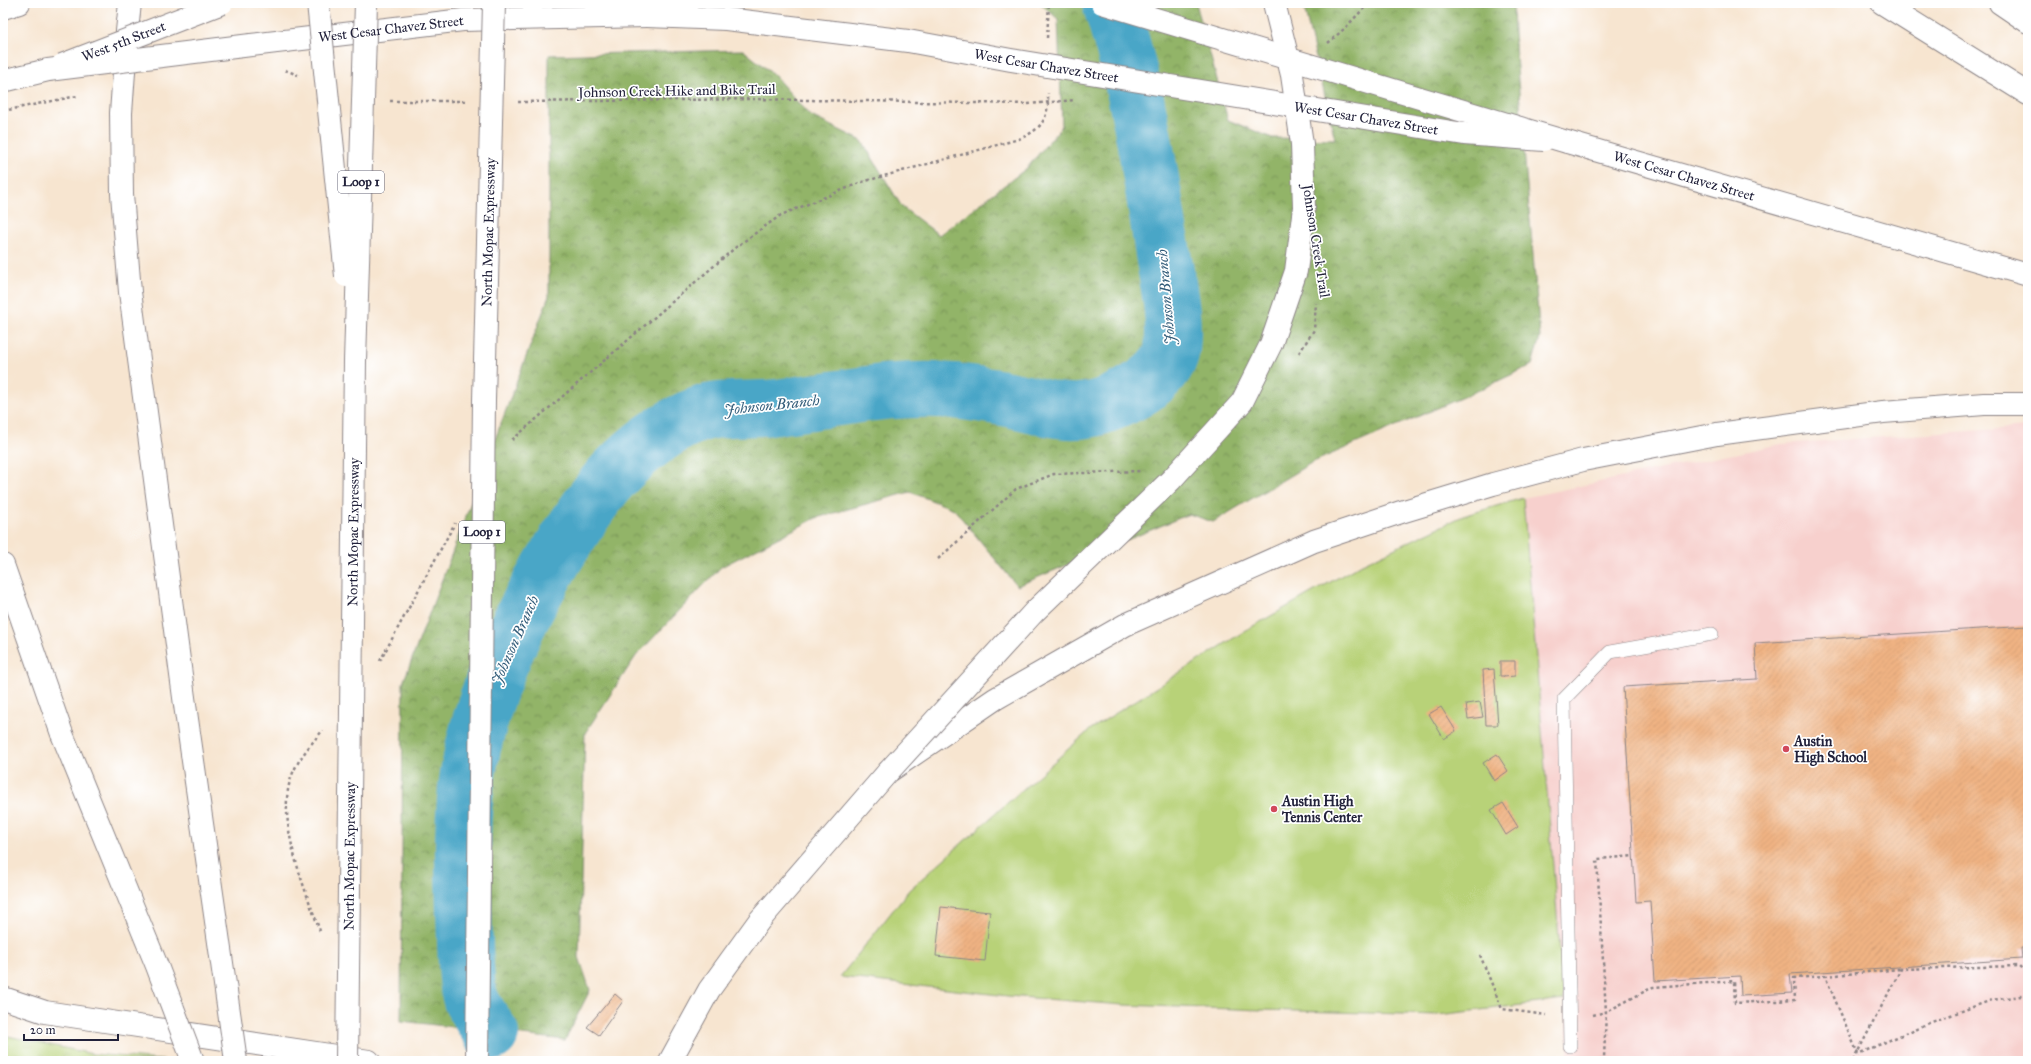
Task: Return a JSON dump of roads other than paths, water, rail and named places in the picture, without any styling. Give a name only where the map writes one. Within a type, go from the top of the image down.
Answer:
[{"type":"main road","points":[[3,8],[19,3]]},
{"type":"main road","points":[[130,3],[121,113],[122,194],[130,292],[185,706],[236,1061]]},
{"type":"main road","name":"West 5th Street","points":[[48,70],[222,3]]},
{"type":"main road","points":[[318,3],[355,361]]},
{"type":"main road","name":"North Mopac Expressway","points":[[347,1061],[355,361],[366,3]]},
{"type":"main road","name":"North Mopac Expressway","points":[[477,1061],[484,400],[494,3]]},
{"type":"main road","points":[[1102,3],[1567,142]]},
{"type":"main road","points":[[670,1061],[709,990],[759,921],[888,772],[1034,612],[1171,480],[1242,402],[1268,350],[1296,271],[1304,207],[1302,144],[1292,75],[1274,3]]},
{"type":"main road","points":[[1882,3],[2028,94]]},
{"type":"main road","points":[[2000,3],[2028,22]]},
{"type":"main road","name":"West Cesar Chavez Street","points":[[48,70],[463,20],[647,16],[726,19],[811,28],[908,41],[1011,60],[1464,134],[1567,142],[2028,275]]},
{"type":"main road","points":[[3,81],[48,70]]},
{"type":"main road","points":[[888,772],[995,699],[1125,626],[1314,541],[1402,512],[1493,484],[1583,460],[1710,435],[1883,412],[1984,404],[2028,404]]},
{"type":"main road","points":[[3,565],[62,734],[157,966],[193,1061]]},
{"type":"main road","points":[[3,998],[45,1012],[369,1061]]},
{"type":"lane","points":[[1570,1046],[1564,699],[1610,652],[1712,634]]},
{"type":"waterway","name":"Johnson Branch","points":[[491,1033],[471,1000],[466,958],[463,879],[463,825],[468,773],[474,742],[483,711],[506,650],[536,591],[590,504],[608,480],[624,464],[643,447],[675,425],[698,415],[717,410],[776,407],[866,394],[910,390],[955,391],[1009,399],[1055,410],[1089,410],[1124,398],[1155,377],[1167,363],[1170,358],[1173,337],[1172,311],[1152,186],[1135,94],[1110,3]]},
{"type":"place","name":"Austin High School","points":[[1786,749]]},
{"type":"place","name":"Austin High Tennis Center","points":[[1274,809]]}]
